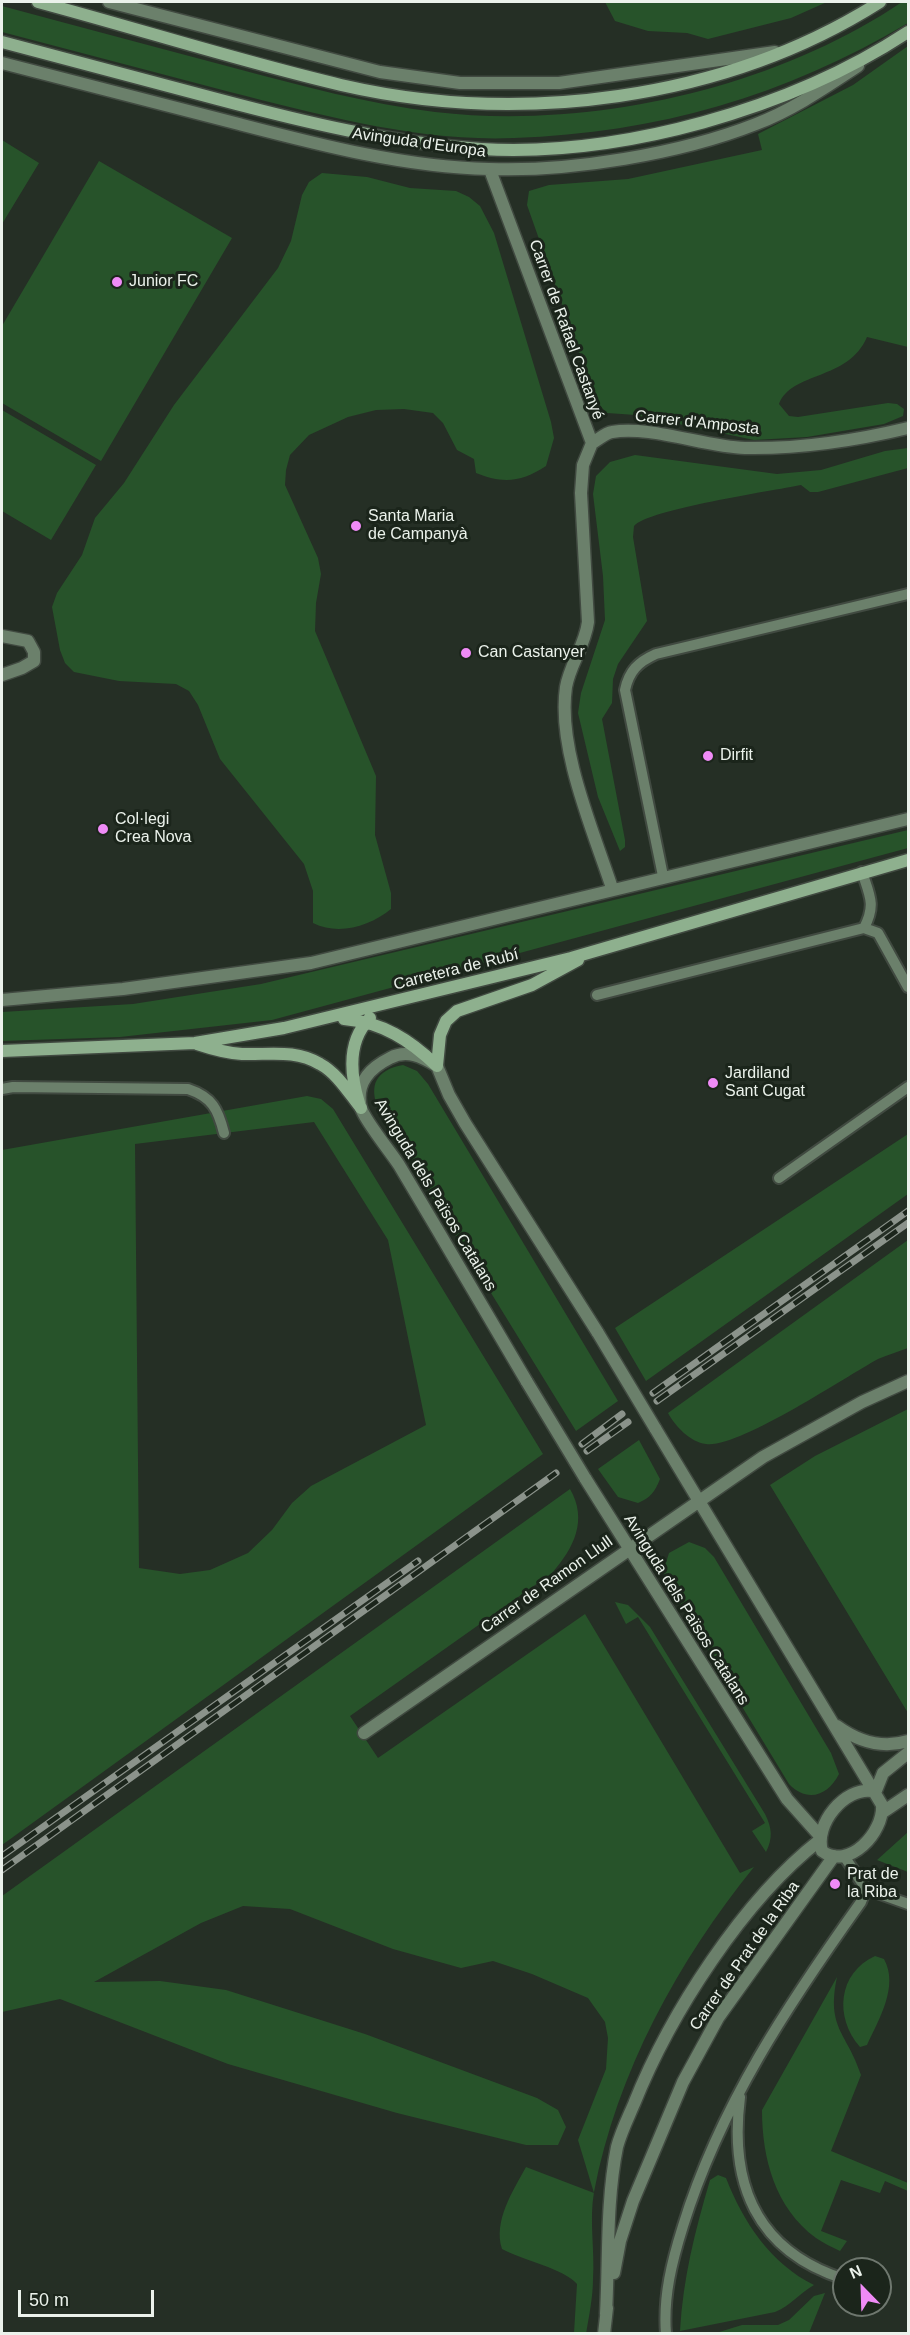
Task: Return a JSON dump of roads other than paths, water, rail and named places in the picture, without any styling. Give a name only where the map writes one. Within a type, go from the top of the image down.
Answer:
[{"type":"street","points":[[38,2],[342,85],[419,98],[486,104],[550,102],[620,96],[703,79],[782,51],[880,2]]},
{"type":"street","points":[[109,2],[380,72],[460,83],[559,83],[782,51]]},
{"type":"street","points":[[163,15],[166,2]]},
{"type":"street","name":"Avinguda d'Europa","points":[[2,63],[364,154],[447,167],[490,170],[557,166],[691,145],[757,124],[803,101],[909,32]]},
{"type":"street","name":"Avinguda d'Europa","points":[[2,42],[311,123],[371,136],[483,149],[541,148],[625,140],[702,124],[794,93],[888,46]]},
{"type":"street","name":"Carrer de Rafael Castanyé","points":[[490,170],[592,443],[583,465],[581,493],[588,622],[586,639],[567,686],[565,734],[612,888]]},
{"type":"street","name":"Carrer d'Amposta","points":[[592,443],[611,432],[641,433],[743,448],[824,445],[874,437],[909,428]]},
{"type":"street","points":[[2,636],[28,641],[34,652],[34,661],[2,675]]},
{"type":"street","points":[[2,1000],[123,989],[311,963],[612,888],[909,819]]},
{"type":"street","name":"Carretera de Rubí","points":[[2,1052],[195,1043],[333,1018],[592,951],[909,860]]},
{"type":"street","points":[[436,1066],[440,1035],[446,1021],[457,1011],[532,985],[592,951]]},
{"type":"street","points":[[361,1108],[352,1066],[354,1043],[367,1021],[385,1005]]},
{"type":"street","points":[[333,1018],[367,1021],[417,1047],[436,1066],[465,1123],[598,1334],[834,1723],[882,1805],[883,1812]]},
{"type":"street","points":[[195,1043],[226,1053],[296,1054],[321,1064],[342,1084],[361,1108]]},
{"type":"street","name":"Avinguda dels Països Catalans","points":[[436,1066],[410,1053],[396,1055],[379,1063],[368,1072],[361,1085],[361,1108],[392,1153],[628,1549],[787,1799],[820,1838]]},
{"type":"street","name":"Carrer de Ramon Llull","points":[[364,1733],[763,1457],[862,1402],[909,1380]]},
{"type":"street","points":[[834,1723],[867,1742],[894,1745],[909,1741]]},
{"type":"street","points":[[873,1792],[883,1773],[909,1753]]},
{"type":"street","points":[[873,1792],[859,1793],[837,1807],[823,1823],[820,1838],[822,1851],[839,1856],[861,1847],[871,1838],[883,1812],[909,1795]]},
{"type":"street","name":"Carrer de Prat de la Riba","points":[[604,2334],[608,2213],[615,2161],[618,2144],[649,2066],[686,1998],[758,1899],[795,1859],[820,1838]]},
{"type":"street","name":"Carrer de Prat de la Riba","points":[[606,2314],[620,2241],[633,2201],[683,2082],[718,2018],[839,1856]]},
{"type":"lane","points":[[663,876],[626,690],[628,678],[634,667],[656,654],[909,594]]},
{"type":"lane","points":[[862,872],[871,897],[872,913],[864,928]]},
{"type":"lane","points":[[597,995],[864,928],[878,933],[909,987]]},
{"type":"lane","points":[[2,1089],[13,1087],[188,1089],[200,1093],[216,1106],[224,1133]]},
{"type":"lane","points":[[779,1178],[909,1087]]},
{"type":"lane","points":[[839,1856],[866,1889],[909,1904]]},
{"type":"lane","points":[[666,2334],[664,2305],[683,2225],[699,2174],[742,2087],[790,2002],[861,1902],[866,1889]]},
{"type":"lane","points":[[742,2087],[736,2128],[741,2176],[754,2211],[782,2245],[811,2267],[832,2275]]},
{"type":"railway","points":[[653,1393],[908,1211]]},
{"type":"railway","points":[[657,1401],[908,1223]]},
{"type":"railway","points":[[582,1444],[622,1414]]},
{"type":"railway","points":[[587,1451],[628,1422]]},
{"type":"railway","points":[[2,1870],[556,1473]]},
{"type":"railway","points":[[2,1856],[418,1561]]},
{"type":"place","name":"Junior FC","points":[[117,282]]},
{"type":"place","name":"Santa Maria de Campanyà","points":[[356,526]]},
{"type":"place","name":"Can Castanyer","points":[[466,653]]},
{"type":"place","name":"Dirfit","points":[[708,756]]},
{"type":"place","name":"Col·legi Crea Nova","points":[[103,829]]},
{"type":"place","name":"Jardiland Sant Cugat","points":[[713,1083]]},
{"type":"place","name":"Prat de la Riba","points":[[835,1884]]}]
